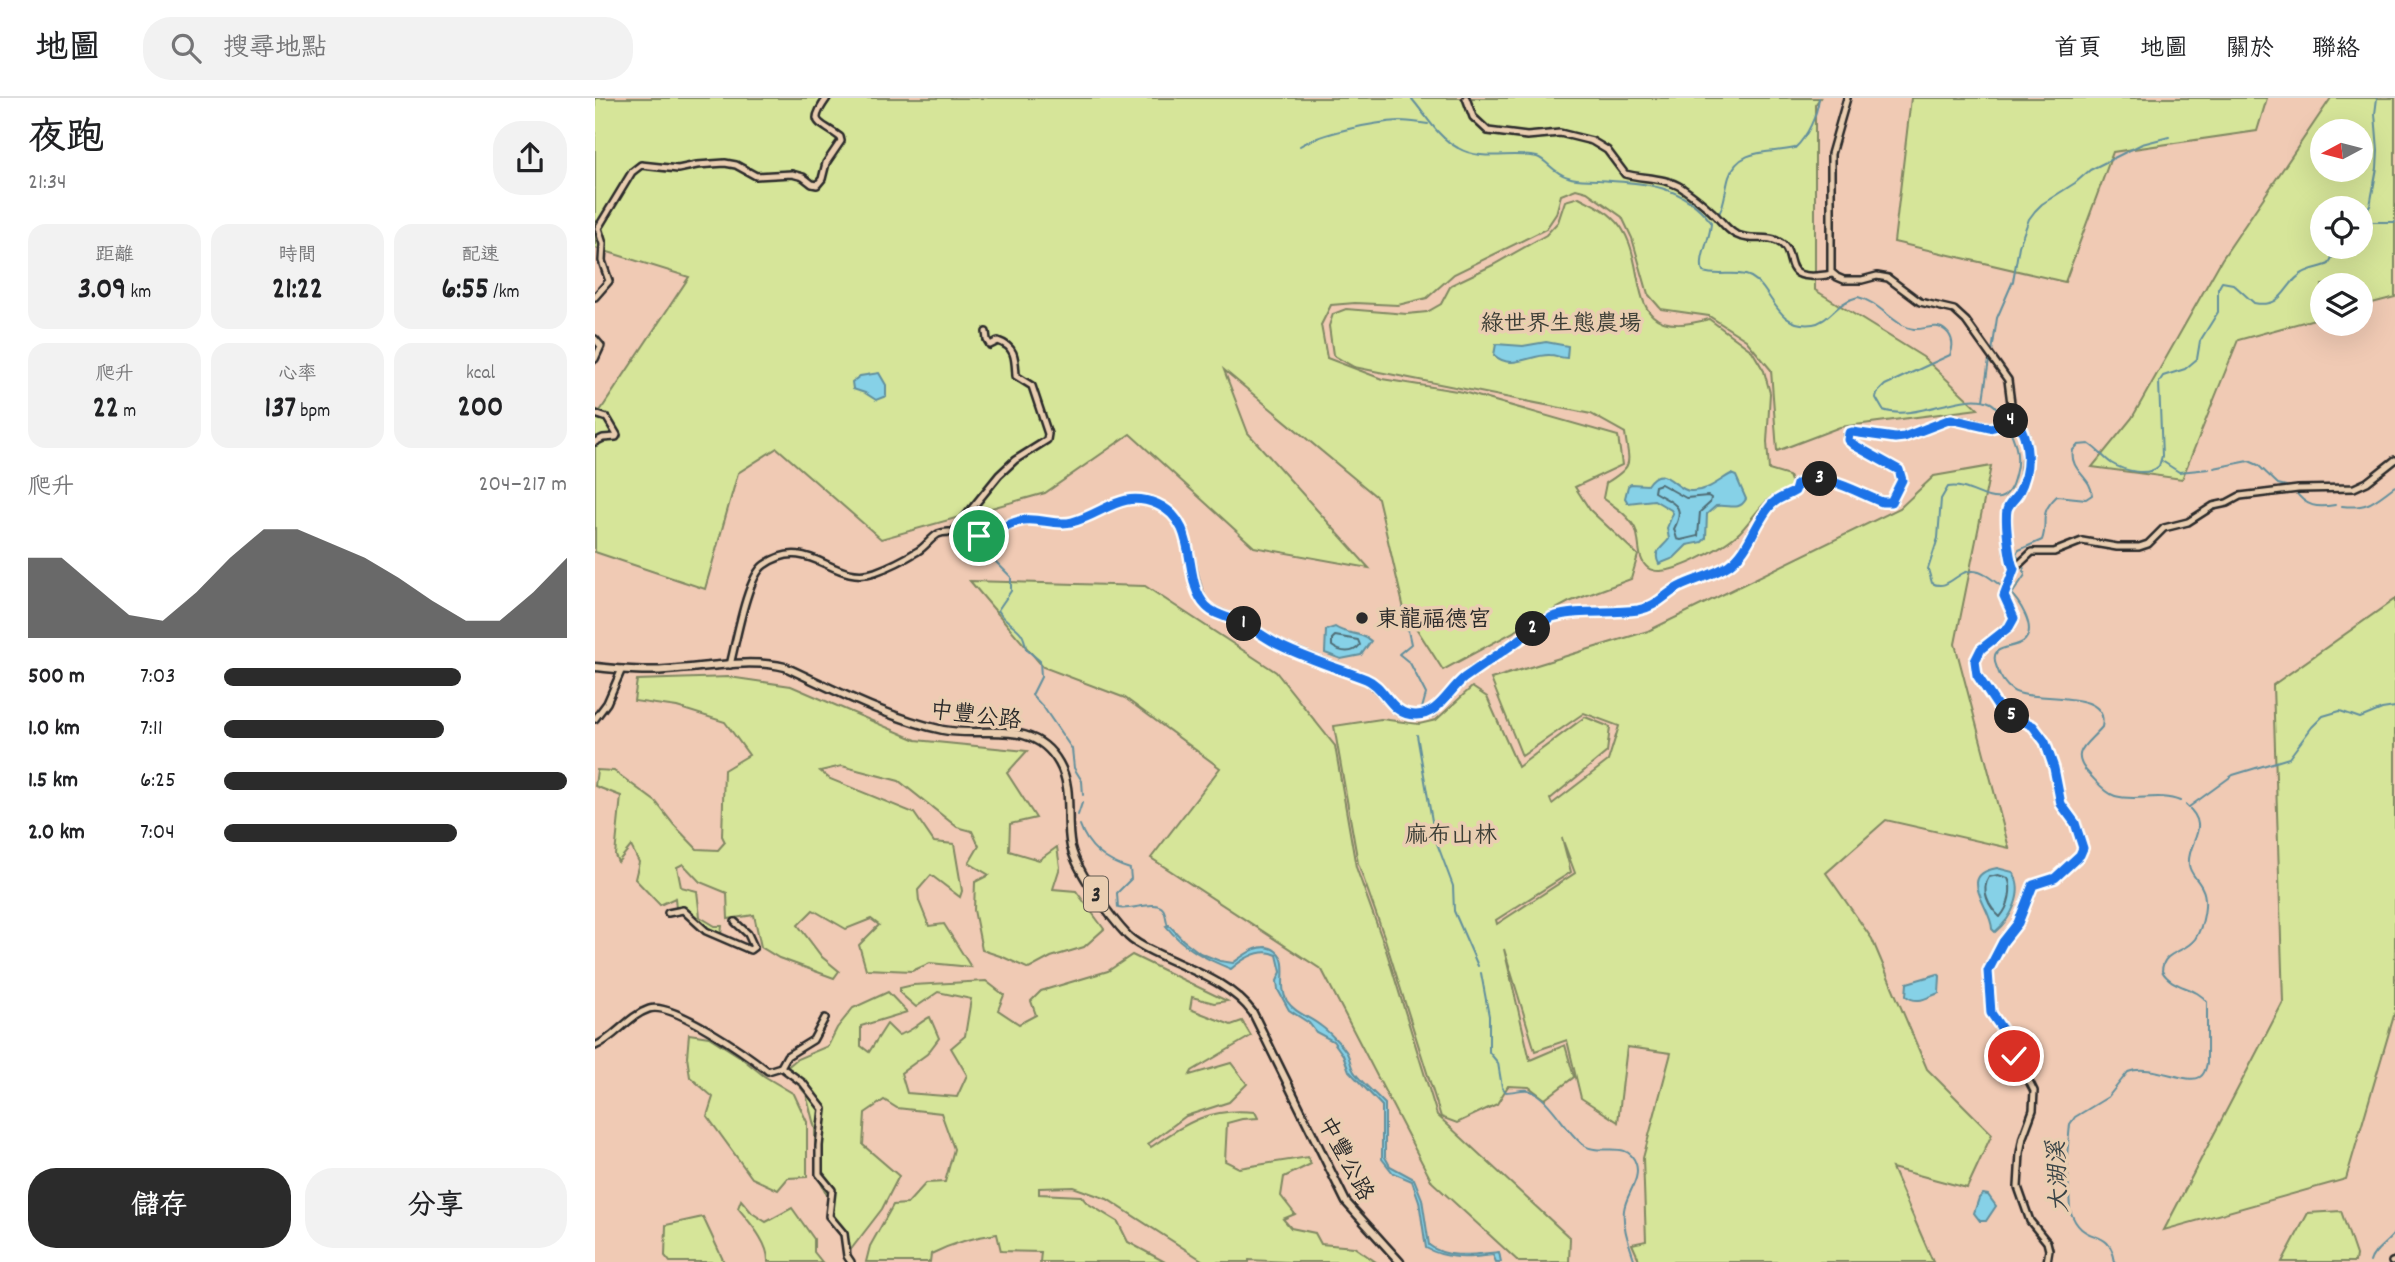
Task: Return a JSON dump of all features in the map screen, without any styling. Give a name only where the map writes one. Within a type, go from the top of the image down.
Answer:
[{"type":"main road","name":"中豐公路","points":[[595,667],[662,671],[768,663],[785,667],[913,723],[947,731],[1012,732],[1040,744],[1059,763],[1066,781],[1074,856],[1108,913],[1138,944],[1238,995],[1253,1013],[1303,1123],[1346,1202],[1400,1262]]},
{"type":"street","points":[[595,296],[609,281],[602,261],[603,244],[598,228],[632,173],[641,164],[678,169],[697,165],[730,164],[756,176],[792,174],[817,185],[822,179],[826,163],[841,141],[815,117],[827,98]]},
{"type":"street","points":[[1466,98],[1473,117],[1488,131],[1527,136],[1560,133],[1592,141],[1607,150],[1625,174],[1681,187],[1734,233],[1746,238],[1780,242],[1799,275],[1805,277],[1832,274],[1853,280],[1877,276],[1888,278],[1920,302],[1944,306],[1960,314],[2008,380],[2010,405],[2025,434],[2027,449],[2023,481],[2018,494],[2007,509],[2008,552],[2014,569]]},
{"type":"street","points":[[1832,274],[1831,153],[1847,98]]},
{"type":"street","points":[[952,533],[999,475],[1015,460],[1047,440],[1048,434],[1032,386],[1016,376],[1014,353],[1008,345],[998,341],[990,345],[986,332]]},
{"type":"street","points":[[595,339],[601,346],[595,359]]},
{"type":"street","points":[[595,414],[607,418],[617,435],[595,442]]},
{"type":"street","points":[[730,664],[750,587],[761,567],[774,559],[785,555],[809,556],[851,574],[867,574],[917,552],[938,534],[987,535],[1007,525],[1028,520],[1069,523],[1112,504],[1137,498],[1157,505],[1174,516],[1185,535],[1197,588],[1206,607],[1243,623],[1280,645],[1370,681],[1398,711],[1414,715],[1431,713],[1464,678],[1552,617],[1653,606],[1671,592],[1730,564],[1745,551],[1762,516],[1771,505],[1795,491],[1797,484],[1812,478],[1823,479],[1882,502],[1887,503],[1894,499],[1902,480],[1899,470],[1854,445],[1848,440],[1849,433],[1895,438],[1951,419],[1990,428],[2016,419]]},
{"type":"street","points":[[2047,1262],[2049,1250],[2046,1240],[2030,1221],[2018,1187],[2021,1145],[2033,1110],[2034,1091],[2006,1035],[1991,1013],[1988,971],[2003,942],[2018,923],[2033,885],[2055,878],[2080,855],[2083,848],[2075,823],[2061,804],[2054,768],[2045,742],[2033,726],[2000,710],[1977,675],[1975,661],[1981,649],[2009,627],[2014,618],[2005,598],[2014,569],[2035,551],[2054,552],[2079,542],[2139,547],[2148,544],[2164,528],[2188,522],[2213,506],[2240,496],[2298,489],[2354,488],[2367,482],[2395,460]]},
{"type":"street","points":[[595,719],[607,703],[622,669]]},
{"type":"street","points":[[668,913],[683,910],[706,931],[750,950],[754,947],[748,933],[735,922]]},
{"type":"street","points":[[595,1046],[608,1041],[626,1023],[648,1009],[668,1008],[746,1054],[768,1071],[781,1068],[803,1083],[823,1110],[819,1174],[832,1190],[829,1216],[843,1234],[847,1256],[851,1262]]},
{"type":"street","points":[[781,1068],[787,1056],[813,1040],[825,1018]]},
{"type":"green space","points":[[595,98],[1820,98],[1815,105],[1815,290],[1923,357],[1978,409],[1840,427],[1777,451],[1771,370],[1746,340],[1709,316],[1661,309],[1648,294],[1632,238],[1622,217],[1587,192],[1576,189],[1561,195],[1556,214],[1546,229],[1454,274],[1427,298],[1398,305],[1331,305],[1321,325],[1327,358],[1382,379],[1463,392],[1618,436],[1622,465],[1575,487],[1590,510],[1638,555],[1631,579],[1569,602],[1443,670],[1404,609],[1378,498],[1224,370],[1248,433],[1369,568],[1254,547],[1130,434],[1045,493],[881,539],[777,448],[738,473],[705,589],[595,552],[595,409],[600,411],[689,277],[595,248]]},
{"type":"green space","points":[[1911,98],[2267,98],[2257,131],[2113,152],[2065,282],[1894,242]]},
{"type":"green space","points":[[2331,98],[2395,98],[2395,297],[2373,303],[2373,273],[2310,273],[2310,320],[2238,340],[2182,479],[2092,467],[2132,418],[2222,259],[2310,129],[2310,182],[2373,182],[2373,119],[2317,119]]},
{"type":"green space","name":"綠世界生態農場","points":[[1579,197],[1609,214],[1625,234],[1641,293],[1648,309],[1659,320],[1679,324],[1709,319],[1752,351],[1764,371],[1770,393],[1767,442],[1769,470],[1789,476],[1794,489],[1769,499],[1740,532],[1722,545],[1695,560],[1668,570],[1657,571],[1644,564],[1632,523],[1603,498],[1606,483],[1622,472],[1628,463],[1625,433],[1591,414],[1354,367],[1333,355],[1329,326],[1333,314],[1346,309],[1407,314],[1427,312],[1441,304],[1451,285],[1546,235],[1558,222],[1565,201]]},
{"type":"green space","name":"麻布山林","points":[[1991,466],[1955,644],[2009,848],[1886,820],[1826,873],[1872,939],[1927,1069],[1992,1134],[1967,1188],[1892,1168],[1933,1262],[1640,1262],[1632,1244],[1646,1241],[1643,1158],[1671,1053],[1627,1047],[1618,1122],[1581,1098],[1567,1040],[1535,1051],[1504,949],[1530,1060],[1565,1045],[1574,1077],[1545,1099],[1529,1087],[1508,1086],[1497,1104],[1457,1123],[1441,1117],[1358,863],[1334,726],[1381,719],[1419,724],[1436,720],[1472,687],[1487,697],[1518,767],[1585,717],[1610,727],[1607,752],[1550,799],[1552,804],[1608,761],[1619,726],[1584,713],[1522,756],[1491,679],[1648,631],[1900,508],[1934,476]],"holes":[[[1562,838],[1575,873],[1497,924],[1496,920],[1571,872]]]},
{"type":"green space","points":[[970,581],[1145,586],[1276,672],[1335,746],[1356,867],[1386,950],[1437,1115],[1570,1238],[1569,1262],[1519,1262],[1432,1182],[1322,970],[1151,858],[1220,768],[1125,698],[1043,667]]},
{"type":"green space","points":[[2395,599],[2395,1012],[2346,1179],[2164,1230],[2283,1002],[2273,685]]},
{"type":"green space","points":[[729,677],[791,686],[916,740],[1027,751],[1007,773],[1036,818],[1010,824],[1009,851],[1039,860],[1057,847],[1060,867],[1053,889],[1076,891],[1104,929],[1084,947],[1051,957],[1029,969],[982,950],[974,910],[975,882],[989,875],[969,863],[979,846],[972,831],[957,827],[899,781],[842,766],[820,771],[830,779],[914,813],[934,842],[954,844],[962,891],[960,897],[931,875],[918,890],[919,901],[929,926],[944,924],[971,967],[930,963],[912,971],[866,969],[859,945],[879,925],[871,919],[846,929],[813,910],[798,925],[822,957],[839,971],[834,978],[779,958],[761,947],[754,915],[728,919],[727,893],[700,882],[683,864],[677,867],[681,887],[697,891],[700,917],[715,926],[722,926],[721,934],[703,928],[686,917],[676,908],[675,898],[660,905],[635,879],[639,862],[631,846],[618,862],[615,855],[621,796],[595,786],[597,770],[614,771],[656,802],[697,849],[718,850],[725,842],[722,836],[724,770],[749,755],[725,722],[677,707],[634,701],[637,680]]},
{"type":"green space","points":[[1132,955],[1227,1001],[1214,1003],[1192,997],[1190,1009],[1231,1025],[1242,1021],[1251,1036],[1192,1071],[1190,1075],[1231,1063],[1247,1084],[1229,1102],[1186,1116],[1148,1144],[1151,1147],[1188,1124],[1211,1115],[1224,1112],[1255,1112],[1258,1118],[1227,1123],[1225,1161],[1239,1168],[1308,1157],[1311,1164],[1284,1177],[1281,1196],[1295,1214],[1283,1219],[1291,1228],[1315,1233],[1321,1244],[1354,1247],[1376,1262],[1205,1262],[1107,1199],[1073,1187],[1039,1188],[1039,1194],[1081,1196],[1087,1203],[1118,1222],[1128,1242],[1165,1262],[1040,1262],[1041,1252],[1001,1251],[997,1234],[947,1247],[931,1254],[930,1262],[866,1262],[870,1246],[893,1205],[907,1204],[926,1183],[945,1182],[954,1149],[941,1113],[897,1108],[884,1100],[865,1113],[863,1145],[899,1176],[882,1209],[849,1252],[836,1228],[833,1207],[815,1171],[815,1129],[806,1094],[785,1069],[797,1059],[828,1046],[837,1028],[853,1008],[888,992],[907,1012],[861,1026],[861,1046],[869,1052],[887,1024],[898,1035],[930,1017],[939,1038],[927,1054],[901,1073],[907,1093],[957,1097],[967,1075],[951,1048],[965,1036],[971,999],[938,992],[916,1007],[900,993],[900,988],[986,981],[1004,995],[998,1010],[1019,1024],[1036,1015],[1031,1001],[1041,991],[1108,971]]},
{"type":"green space","points":[[689,1034],[709,1037],[794,1094],[807,1122],[807,1177],[788,1178],[778,1190],[752,1178],[707,1116],[713,1097],[690,1077],[687,1057]]},
{"type":"green space","points":[[741,1200],[752,1213],[766,1222],[792,1208],[814,1239],[814,1252],[822,1262],[768,1262],[762,1240],[738,1208]]},
{"type":"green space","points":[[2341,1211],[2356,1255],[2355,1262],[2282,1262],[2308,1213]]},
{"type":"green space","points":[[703,1217],[724,1262],[670,1262],[665,1256],[666,1225]]},
{"type":"water","points":[[1546,342],[1568,346],[1567,358],[1543,355],[1507,362],[1494,355],[1496,344],[1523,346]]},
{"type":"water","points":[[879,373],[886,385],[886,396],[876,400],[853,389],[852,382],[860,376]]},
{"type":"water","points":[[1731,474],[1736,476],[1746,499],[1743,503],[1737,506],[1716,506],[1707,514],[1706,538],[1702,542],[1687,545],[1674,558],[1659,564],[1657,556],[1669,539],[1667,528],[1673,513],[1654,500],[1628,503],[1625,498],[1628,486],[1647,485],[1653,478],[1664,476],[1685,489],[1696,491],[1707,488]]},
{"type":"water","points":[[1335,627],[1371,641],[1361,655],[1341,659],[1325,653],[1326,630]]},
{"type":"water","points":[[1997,868],[2013,872],[2018,888],[2015,904],[2007,920],[1995,932],[1977,885],[1985,872]]},
{"type":"water","points":[[1169,925],[1200,953],[1220,961],[1233,963],[1259,948],[1276,951],[1283,962],[1283,988],[1287,1001],[1335,1039],[1347,1053],[1355,1073],[1385,1104],[1385,1157],[1390,1166],[1414,1179],[1422,1199],[1429,1245],[1444,1253],[1453,1254],[1499,1252],[1501,1262],[1496,1262],[1493,1255],[1450,1256],[1426,1248],[1419,1201],[1412,1181],[1393,1173],[1382,1159],[1382,1106],[1349,1071],[1343,1055],[1333,1041],[1316,1032],[1309,1023],[1289,1010],[1278,990],[1277,981],[1281,972],[1277,955],[1259,953],[1231,969],[1187,947],[1166,926]]},
{"type":"water","points":[[1938,974],[1939,993],[1919,1000],[1906,996],[1907,983]]},
{"type":"water","points":[[1983,1194],[1988,1195],[1996,1206],[1986,1221],[1980,1221],[1974,1213]]},
{"type":"waterway","points":[[1411,98],[1444,138],[1467,152],[1527,155],[1537,157],[1558,173],[1572,178],[1631,182],[1660,188],[1687,199],[1710,221]]},
{"type":"waterway","points":[[1719,214],[1734,167],[1747,156],[1795,148],[1811,125],[1819,98]]},
{"type":"waterway","points":[[2372,196],[2378,150],[2375,114],[2377,98]]},
{"type":"waterway","points":[[1300,146],[1334,133],[1377,123],[1400,121],[1428,124]]},
{"type":"waterway","points":[[1992,352],[1997,318],[2013,281],[2019,246],[2029,219],[2035,211],[2090,170],[2142,144],[2169,137]]},
{"type":"waterway","name":"大湖溪","points":[[1711,222],[1702,260],[1703,272],[1751,277],[1790,320],[1800,324],[1819,322],[1844,303],[1858,297],[1906,327],[1939,327],[1948,333],[1952,342],[1950,355],[1885,385],[1876,398],[1883,410],[1910,412],[1954,402],[1980,400],[1993,404],[2004,420]]},
{"type":"waterway","points":[[2373,222],[2395,222]]},
{"type":"waterway","points":[[2012,594],[2025,575],[2016,554],[2042,540],[2045,513],[2051,503],[2057,496],[2086,499],[2092,495],[2088,483],[2074,463],[2073,450],[2078,445],[2089,444],[2111,463],[2129,470],[2142,472],[2159,466],[2162,456],[2159,382],[2163,376],[2185,369],[2197,359],[2200,341],[2218,312],[2218,289],[2222,282],[2233,284],[2254,303],[2264,304],[2278,299],[2297,277],[2329,264],[2331,259]]},
{"type":"waterway","points":[[1983,400],[1989,360]]},
{"type":"waterway","name":"大湖溪","points":[[2004,588],[1986,575],[1974,571],[1968,571],[1948,583],[1938,585],[1932,583],[1928,569],[1938,538],[1941,499],[1948,487],[1968,489],[1996,498],[2004,496],[2010,489],[2017,469],[2017,457],[2014,439],[2008,427]]},
{"type":"waterway","points":[[2162,461],[2179,472],[2209,469]]},
{"type":"waterway","points":[[2214,468],[2249,461],[2258,465],[2278,484],[2290,487]]},
{"type":"waterway","points":[[2342,506],[2365,505],[2395,486]]},
{"type":"waterway","points":[[2295,491],[2312,505],[2335,505]]},
{"type":"waterway","points":[[963,530],[970,520]]},
{"type":"waterway","points":[[961,538],[960,545],[990,556],[1011,577],[1011,591],[998,610],[1022,635],[1026,649],[1040,661],[1041,677],[1032,695],[1072,749],[1074,768],[1082,781],[1083,795]]},
{"type":"waterway","name":"大湖溪","points":[[2009,592],[2021,607],[2029,628],[2025,640],[1995,654],[1997,668],[2005,683],[2021,694],[2067,698],[2094,706],[2101,714],[2102,727],[2082,749],[2080,760],[2083,767],[2108,792],[2123,798],[2164,797],[2180,801]]},
{"type":"waterway","points":[[1403,608],[1411,644],[1399,654],[1410,663],[1426,694],[1421,712]]},
{"type":"waterway","points":[[2189,807],[2233,775],[2289,758],[2323,716],[2340,711],[2360,718],[2395,707]]},
{"type":"waterway","points":[[1417,735],[1435,838],[1453,886],[1454,911],[1478,966]]},
{"type":"waterway","points":[[1078,815],[1082,803]]},
{"type":"waterway","name":"大湖溪","points":[[2115,1262],[2107,1243],[2082,1229],[2075,1222],[2070,1210],[2067,1156],[2070,1124],[2075,1117],[2108,1097],[2128,1072],[2147,1070],[2194,1079],[2205,1071],[2207,1002],[2197,993],[2166,977],[2162,971],[2166,959],[2195,939],[2204,914],[2204,893],[2189,865],[2191,849],[2197,835],[2197,821],[2186,805]]},
{"type":"waterway","points":[[1080,825],[1088,841],[1099,853],[1130,869],[1131,879],[1117,893],[1118,908],[1160,906],[1168,926]]},
{"type":"waterway","points":[[1481,973],[1489,1016],[1489,1052],[1498,1063],[1502,1087],[1506,1092],[1528,1090],[1536,1093],[1585,1146],[1599,1150],[1621,1150],[1632,1156],[1637,1176],[1625,1204],[1624,1223],[1635,1262]]},
{"type":"waterway","points":[[2370,1262],[2395,1232]]},
{"type":"place","name":"東龍福德宮","points":[[1362,618]]},
{"type":"route","points":[[979,536],[1018,521],[1069,523],[1128,499],[1137,498],[1157,505],[1174,516],[1185,535],[1197,588],[1206,607],[1243,623],[1280,645],[1370,681],[1398,711],[1422,715],[1435,710],[1453,687],[1464,678],[1552,617],[1561,614],[1640,610],[1653,606],[1671,592],[1730,564],[1745,551],[1762,516],[1771,505],[1779,498],[1792,494],[1797,484],[1803,480],[1823,479],[1882,502],[1891,502],[1901,486],[1902,475],[1899,470],[1854,445],[1848,440],[1849,433],[1895,438],[1951,419],[1990,428],[2016,419],[2025,434],[2027,449],[2023,481],[2018,494],[2007,509],[2009,557],[2014,569],[2004,596],[2014,618],[2009,627],[1981,649],[1975,661],[1975,668],[1980,682],[2000,710],[2033,726],[2045,742],[2054,768],[2061,804],[2072,817],[2083,848],[2080,855],[2055,878],[2033,885],[2018,923],[2003,942],[1988,971],[1991,1013],[2006,1035],[2014,1056]]}]
